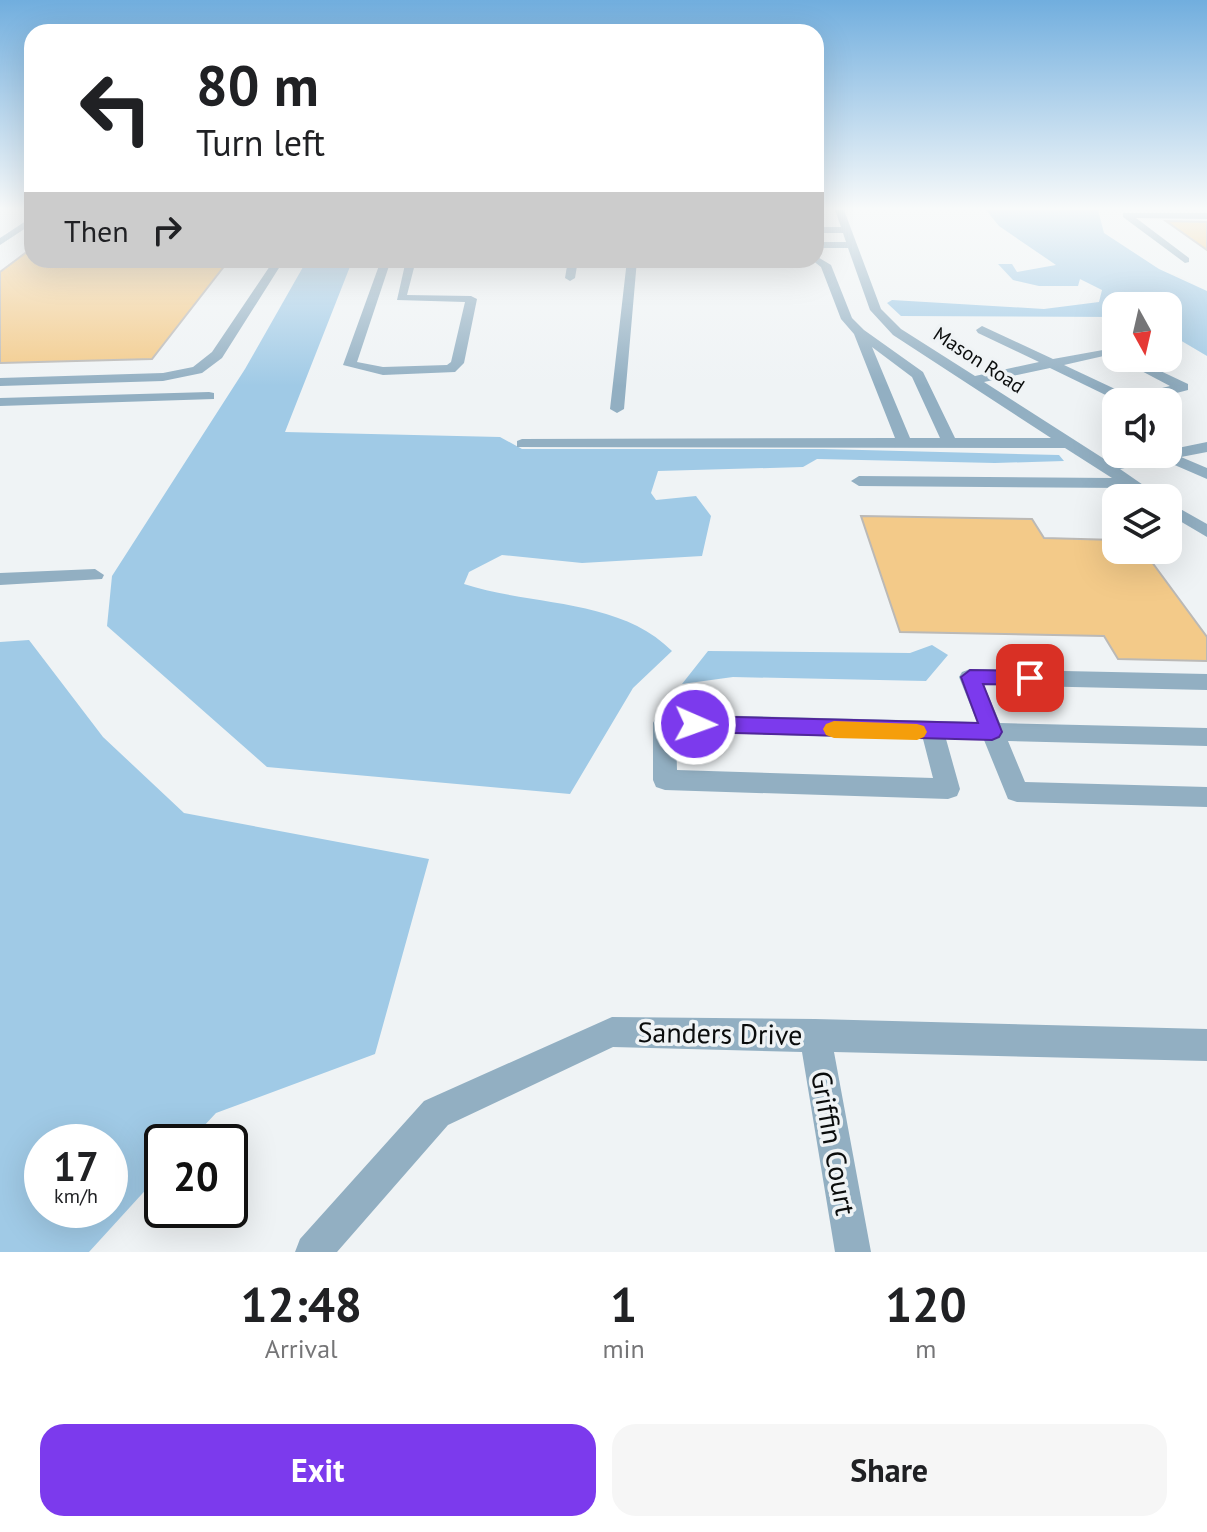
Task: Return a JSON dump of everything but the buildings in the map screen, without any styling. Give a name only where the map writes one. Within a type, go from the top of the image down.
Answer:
[{"type":"street","points":[[0,382],[163,377],[197,370],[217,355],[274,268]]},
{"type":"street","points":[[383,268],[350,365],[383,371],[450,369],[456,366],[471,299],[401,298],[409,268]]},
{"type":"street","points":[[570,278],[572,268]]},
{"type":"street","points":[[617,409],[631,268]]},
{"type":"street","points":[[827,268],[847,319],[860,333],[918,375],[949,441]]},
{"type":"street","name":"Mason Road","points":[[861,268],[876,310],[897,332],[1102,464]]},
{"type":"street","points":[[982,330],[1129,401],[1183,387],[1152,372]]},
{"type":"street","points":[[860,333],[904,442]]},
{"type":"street","points":[[971,381],[1102,353]]},
{"type":"street","points":[[0,402],[209,396]]},
{"type":"street","points":[[522,444],[1068,443]]},
{"type":"street","points":[[1182,452],[1207,447]]},
{"type":"street","points":[[1182,461],[1207,474]]},
{"type":"street","name":"Mason Road","points":[[1108,468],[1131,483]]},
{"type":"street","points":[[859,481],[1131,483]]},
{"type":"street","points":[[1182,516],[1207,532]]},
{"type":"street","points":[[0,579],[95,575]]},
{"type":"street","points":[[1207,682],[970,677],[1017,792],[1207,797]]},
{"type":"street","points":[[933,732],[948,789],[665,780],[664,723],[1207,737]]},
{"type":"street","name":"Sanders Drive","points":[[313,1252],[436,1113],[612,1032],[815,1034],[1207,1045]]},
{"type":"street","name":"Griffin Court","points":[[815,1034],[853,1252]]},
{"type":"shaded area","points":[[302,268],[349,268],[285,432],[500,437],[522,449],[823,449],[1059,455],[1064,461],[995,463],[817,459],[803,467],[658,471],[651,493],[656,500],[696,496],[711,516],[702,556],[582,563],[502,555],[469,572],[464,584],[601,612],[651,634],[672,651],[633,688],[570,794],[267,767],[107,626],[112,576],[245,369]]},
{"type":"shaded area","points":[[1002,268],[1015,268],[1017,272],[1037,268],[1158,268],[1207,291],[1207,356],[1182,341],[1182,292],[1102,292],[1102,317],[901,316],[887,303],[892,300],[1044,309],[1099,302],[1102,290],[1080,279],[1078,286],[1039,286],[1013,280]]},
{"type":"shaded area","points":[[29,640],[103,737],[184,813],[429,859],[375,1054],[216,1113],[206,1124],[144,1124],[144,1192],[128,1209],[128,1124],[24,1124],[24,1228],[111,1228],[89,1252],[0,1252],[0,642]]},
{"type":"shaded area","points":[[932,645],[948,655],[926,681],[733,677],[682,684],[708,651],[910,653]]},
{"type":"slow traffic","points":[[834,729],[917,732]]},
{"type":"route","points":[[695,724],[992,732],[970,677],[1030,678]]}]
